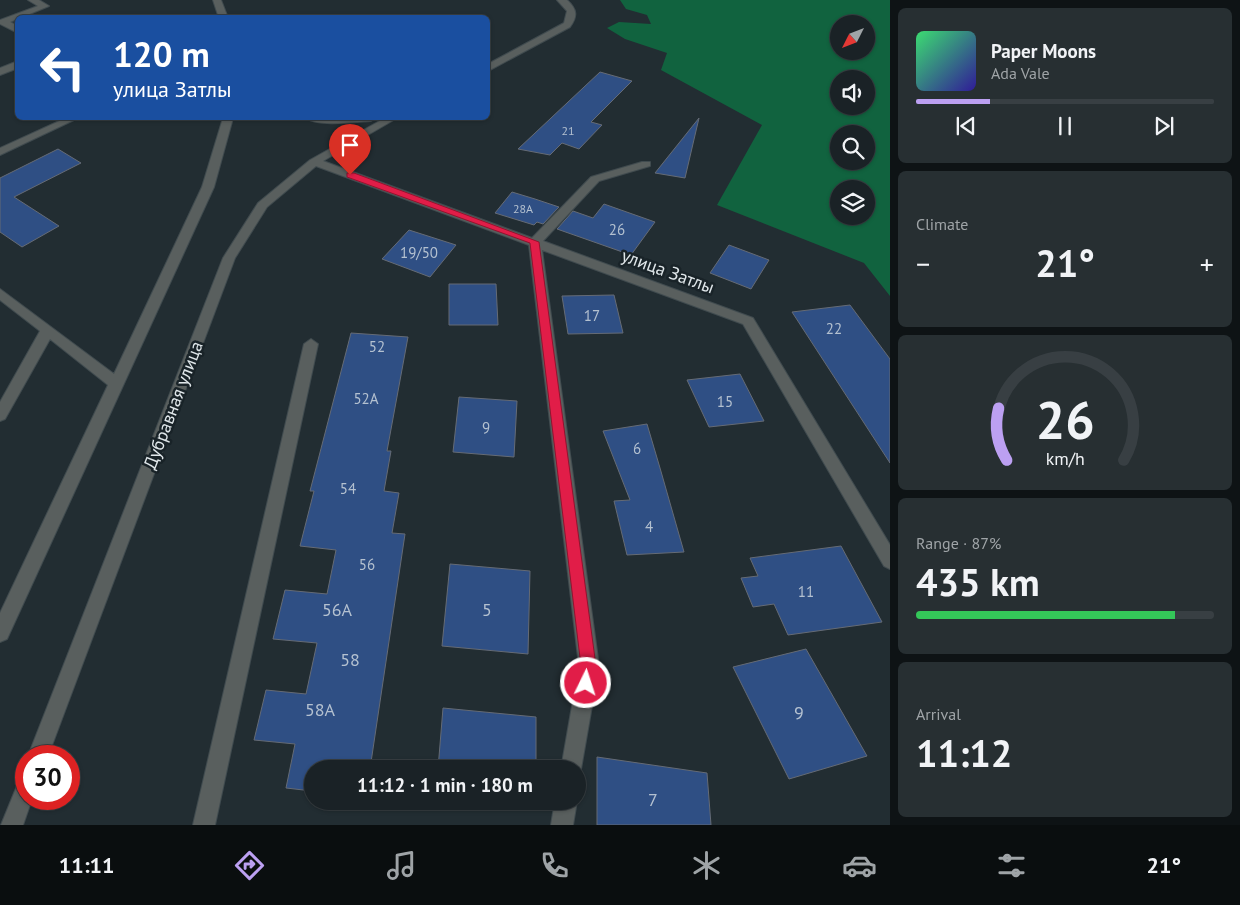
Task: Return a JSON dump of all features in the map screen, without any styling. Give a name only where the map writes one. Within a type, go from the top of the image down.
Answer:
[{"type":"street","points":[[22,15],[46,6],[32,0]]},
{"type":"street","points":[[217,0],[223,15]]},
{"type":"street","points":[[490,67],[566,25],[573,18],[573,13],[563,0]]},
{"type":"street","points":[[223,15],[228,3]]},
{"type":"street","points":[[15,18],[3,22],[15,28]]},
{"type":"street","points":[[0,72],[15,65]]},
{"type":"street","points":[[0,152],[69,120]]},
{"type":"street","points":[[0,633],[208,187],[227,120]]},
{"type":"street","name":"Дубравная улица","points":[[42,745],[229,258],[262,205],[314,162],[388,120]]},
{"type":"street","name":"улица Затлы","points":[[314,162],[748,321],[890,561]]},
{"type":"street","points":[[573,760],[589,666],[535,242],[595,179],[646,164]]},
{"type":"street","points":[[0,293],[117,384]]},
{"type":"street","points":[[0,415],[48,330]]},
{"type":"street","points":[[204,825],[311,344]]},
{"type":"street","points":[[12,825],[18,810]]},
{"type":"street","points":[[562,825],[564,810]]},
{"type":"green space","points":[[620,0],[890,0],[890,296],[864,263],[717,205],[762,125],[661,70],[667,53],[625,39],[607,28],[619,22],[651,24],[647,15],[626,9]]},
{"type":"building","points":[[600,72],[632,81],[591,122],[602,125],[579,149],[562,143],[550,155],[518,149]]},
{"type":"building","points":[[699,118],[685,178],[655,173]]},
{"type":"building","points":[[58,149],[81,163],[14,197],[59,226],[22,247],[0,232],[0,178]]},
{"type":"building","points":[[512,192],[559,207],[543,224],[537,222],[534,225],[495,213]]},
{"type":"building","points":[[604,204],[655,222],[631,255],[557,229],[573,211],[593,218]]},
{"type":"building","points":[[409,230],[456,245],[430,277],[382,259]]},
{"type":"building","points":[[729,245],[769,260],[751,289],[710,273]]},
{"type":"building","points":[[449,284],[496,284],[498,325],[449,325]]},
{"type":"building","points":[[614,295],[623,333],[568,334],[562,296]]},
{"type":"building","points":[[850,305],[890,359],[890,463],[792,312]]},
{"type":"building","points":[[351,333],[408,337],[387,451],[391,451],[384,491],[399,493],[392,533],[405,534],[371,760],[304,760],[304,790],[286,788],[295,744],[254,740],[266,690],[306,694],[317,643],[273,639],[285,590],[327,594],[336,550],[300,546],[314,491],[310,491]]},
{"type":"building","points":[[740,374],[764,421],[709,427],[687,380]]},
{"type":"building","points":[[459,397],[517,401],[514,457],[453,452]]},
{"type":"building","points":[[647,424],[684,552],[627,555],[614,501],[630,500],[603,431]]},
{"type":"building","points":[[841,546],[882,622],[788,635],[774,604],[753,607],[741,578],[758,576],[750,558]]},
{"type":"building","points":[[450,564],[530,571],[528,654],[442,646]]},
{"type":"building","points":[[806,649],[867,756],[789,779],[733,667]]},
{"type":"building","points":[[443,708],[536,717],[536,760],[439,760]]},
{"type":"building","points":[[597,757],[707,773],[711,825],[597,825]]},
{"type":"route","points":[[350,175],[535,242],[589,666],[586,683]]}]
